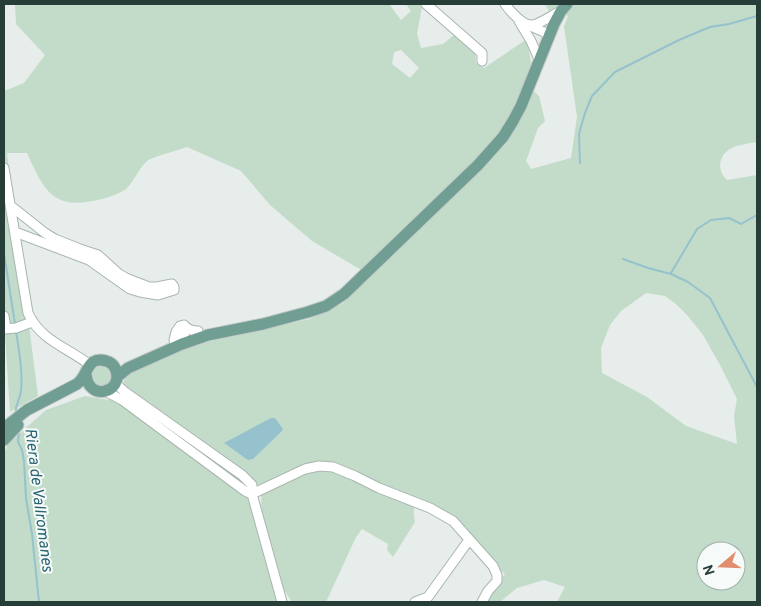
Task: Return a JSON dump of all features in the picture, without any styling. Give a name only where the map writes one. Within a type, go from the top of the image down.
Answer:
[{"type":"main road","points":[[88,369],[87,383],[93,389],[106,391],[128,368],[181,336],[208,336],[295,316],[326,306],[344,294],[484,158],[503,137],[521,106],[539,60],[545,33],[554,24],[564,7]]},
{"type":"main road","points":[[111,363],[134,358],[181,336],[198,331],[295,316]]},
{"type":"main road","points":[[4,440],[9,427],[28,413],[77,384],[83,379],[94,362],[105,360],[111,363],[115,367],[116,380]]},
{"type":"main road","points":[[28,413],[74,393],[93,389]]},
{"type":"street","points":[[426,4],[482,53],[482,61]]},
{"type":"street","points":[[504,4],[526,30],[539,60]]},
{"type":"street","points":[[526,24],[532,26],[564,7]]},
{"type":"street","points":[[516,17],[545,33]]},
{"type":"street","points":[[533,44],[534,36],[545,33]]},
{"type":"street","points":[[4,168],[9,210],[15,229],[28,313],[32,322],[45,337],[80,357],[88,369]]},
{"type":"street","points":[[9,210],[26,218],[55,239],[98,255],[119,274],[128,279],[149,288],[172,284],[174,290],[158,295],[130,289],[89,260],[15,229]]},
{"type":"street","points":[[15,229],[26,218]]},
{"type":"street","points":[[18,249],[29,236]]},
{"type":"street","points":[[4,316],[5,328],[16,328],[32,322]]},
{"type":"street","points":[[116,380],[125,392],[242,475],[252,485],[252,494],[282,602]]},
{"type":"street","points":[[106,391],[122,400],[245,491],[252,494],[305,469],[319,466],[333,467],[430,508],[453,521],[493,566],[497,575],[497,581],[488,590],[482,602]]},
{"type":"street","points":[[416,602],[428,597],[469,540]]},
{"type":"green space","points":[[15,4],[389,4],[401,20],[411,11],[406,4],[419,4],[422,7],[417,34],[421,48],[443,44],[454,35],[475,53],[476,63],[484,68],[527,39],[531,63],[525,82],[539,96],[545,121],[538,128],[526,161],[531,169],[571,158],[577,117],[564,26],[568,16],[556,8],[549,11],[545,4],[757,4],[757,142],[730,149],[723,156],[720,168],[727,180],[757,175],[757,602],[557,602],[565,587],[544,580],[517,588],[500,602],[485,602],[505,574],[419,498],[414,509],[415,522],[393,557],[387,550],[388,544],[362,529],[356,537],[326,602],[292,602],[282,587],[262,517],[261,492],[256,483],[126,388],[123,383],[127,375],[154,360],[201,343],[310,319],[342,304],[374,274],[358,268],[312,241],[270,205],[241,171],[187,147],[147,161],[129,186],[119,193],[82,203],[69,202],[51,194],[38,177],[27,153],[7,153],[38,396],[10,412],[4,319],[4,91],[24,83],[45,55],[16,24]],"holes":[[[401,50],[419,68],[410,78],[392,64],[394,52]],[[646,293],[665,296],[676,304],[703,335],[737,399],[734,416],[737,444],[686,426],[647,397],[602,373],[601,348],[610,325],[621,311]]]},
{"type":"green space","points":[[102,366],[109,369],[112,376],[109,383],[102,386],[95,383],[92,376],[95,369]]},
{"type":"green space","points":[[85,396],[109,400],[114,398],[244,492],[249,498],[280,602],[4,602],[4,453],[8,444],[46,410]]},
{"type":"water","points":[[271,418],[275,418],[283,429],[253,459],[248,460],[224,443]]},
{"type":"waterway","points":[[580,163],[579,134],[585,113],[592,96],[615,72],[679,40],[710,27],[757,16]]},
{"type":"waterway","points":[[671,273],[697,229],[711,220],[729,218],[741,224],[757,215]]},
{"type":"waterway","name":"Riera de Vallromanes","points":[[4,253],[15,324]]},
{"type":"waterway","points":[[623,259],[671,274],[688,282],[710,298],[757,387]]},
{"type":"waterway","name":"Riera de Vallromanes","points":[[16,331],[21,391],[16,415]]},
{"type":"waterway","name":"Riera de Vallromanes","points":[[19,431],[18,442],[24,461],[26,498],[39,602]]}]
